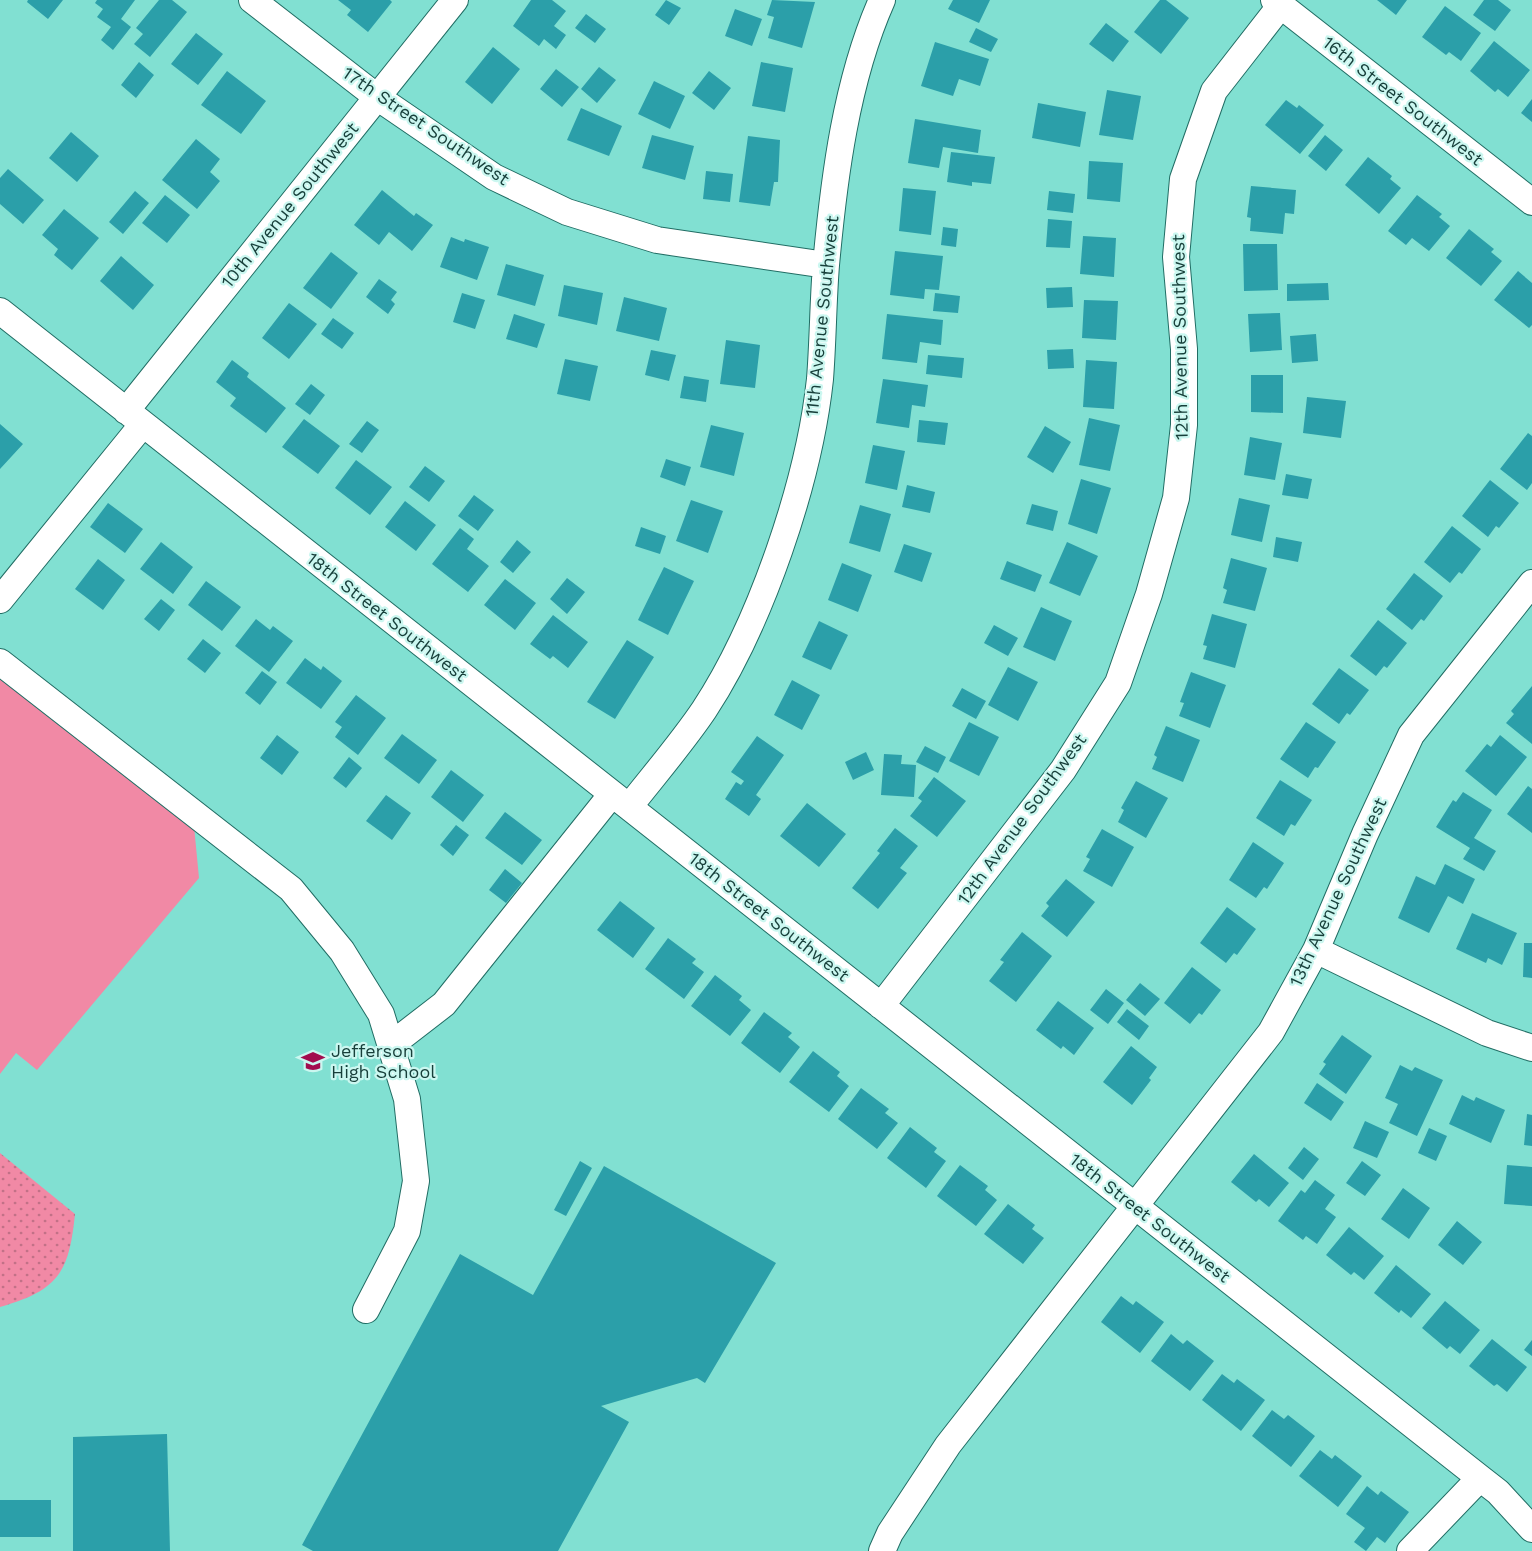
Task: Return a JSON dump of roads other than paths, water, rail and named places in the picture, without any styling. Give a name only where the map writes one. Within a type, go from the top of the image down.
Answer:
[{"type":"street","name":"17th Street Southwest","points":[[252,0],[377,97],[494,177],[567,212],[657,240],[826,265]]},
{"type":"street","name":"10th Avenue Southwest","points":[[0,600],[134,417],[377,97],[455,0]]},
{"type":"street","name":"11th Avenue Southwest","points":[[391,1045],[444,1004],[621,801],[704,710],[756,612],[800,485],[820,380],[826,265],[848,118],[857,76],[882,0]]},
{"type":"street","name":"16th Street Southwest","points":[[1277,2],[1532,201]]},
{"type":"street","name":"12th Avenue Southwest","points":[[881,1006],[1063,770],[1118,683],[1149,594],[1176,498],[1184,425],[1184,349],[1176,256],[1183,179],[1214,91],[1277,2]]},
{"type":"street","name":"18th Street Southwest","points":[[0,311],[1498,1492],[1532,1529]]},
{"type":"street","name":"13th Avenue Southwest","points":[[882,1551],[890,1533],[948,1445],[1271,1032],[1316,950],[1365,834],[1411,735],[1532,583]]},
{"type":"street","points":[[0,662],[291,889],[342,951],[381,1014],[407,1099],[416,1181],[407,1231],[366,1310]]},
{"type":"street","points":[[1316,950],[1487,1033],[1532,1048]]},
{"type":"street","points":[[1410,1551],[1480,1478]]},
{"type":"place","name":"Jefferson High School","points":[[313,1061]]}]
